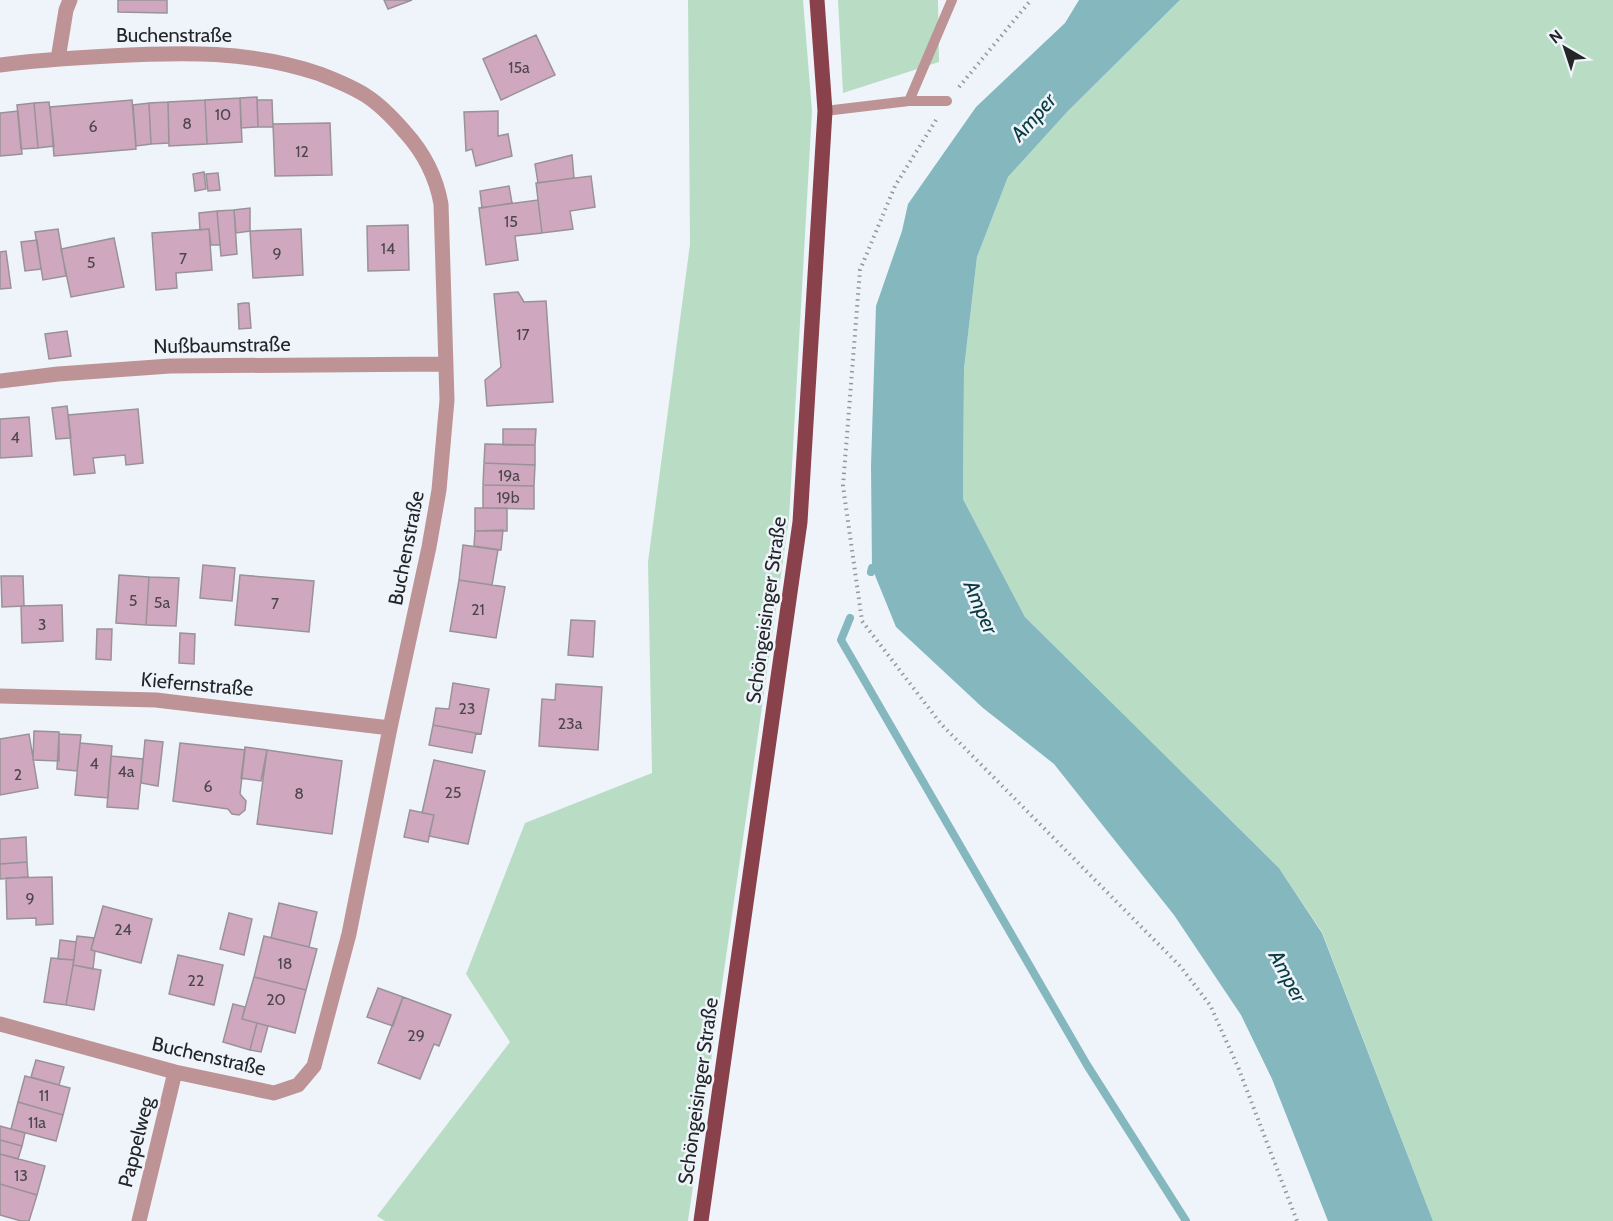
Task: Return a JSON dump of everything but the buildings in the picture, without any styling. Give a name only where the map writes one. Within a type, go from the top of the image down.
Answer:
[{"type":"main road","name":"Schöngeisinger Straße","points":[[701,1221],[800,522],[825,111],[817,0]]},
{"type":"street","points":[[57,59],[70,0]]},
{"type":"street","name":"Buchenstraße","points":[[0,65],[57,59],[180,52],[244,56],[306,69],[339,81],[365,94],[392,117],[420,151],[432,171],[439,191],[447,400],[438,490],[429,547],[349,934],[315,1066],[298,1085],[274,1093],[175,1072],[0,1024]]},
{"type":"street","name":"Nußbaumstraße","points":[[0,381],[58,374],[170,366],[445,364]]},
{"type":"street","name":"Kiefernstraße","points":[[0,696],[156,700],[390,728]]},
{"type":"street","name":"Pappelweg","points":[[139,1221],[175,1072]]},
{"type":"lane","points":[[909,101],[952,0]]},
{"type":"lane","points":[[825,111],[909,101],[947,101]]},
{"type":"path","points":[[1031,0],[947,101],[895,186],[860,270],[843,486],[862,621],[941,724],[1180,966],[1210,1005],[1238,1067],[1297,1221]]},
{"type":"green space","points":[[688,0],[803,0],[812,111],[789,519],[688,1221],[385,1221],[377,1216],[510,1042],[466,974],[525,823],[652,773],[648,562],[690,244]]},
{"type":"green space","points":[[838,0],[938,0],[939,62],[843,93]]},
{"type":"green space","points":[[1180,0],[1613,0],[1613,1221],[1433,1221],[1322,932],[1279,868],[1025,617],[963,499],[964,369],[977,257],[1008,177],[1068,111]]},
{"type":"water","name":"Amper","points":[[1079,0],[1180,0],[1068,111],[1008,177],[977,257],[964,369],[963,499],[1025,617],[1279,868],[1322,933],[1433,1221],[1328,1221],[1272,1079],[1241,1015],[1174,915],[1054,764],[983,708],[896,627],[872,568],[871,466],[876,306],[902,231],[908,204],[976,107],[1065,23]]},
{"type":"waterway","points":[[871,572],[872,568]]},
{"type":"waterway","points":[[850,618],[841,640],[1087,1065],[1186,1221]]}]
